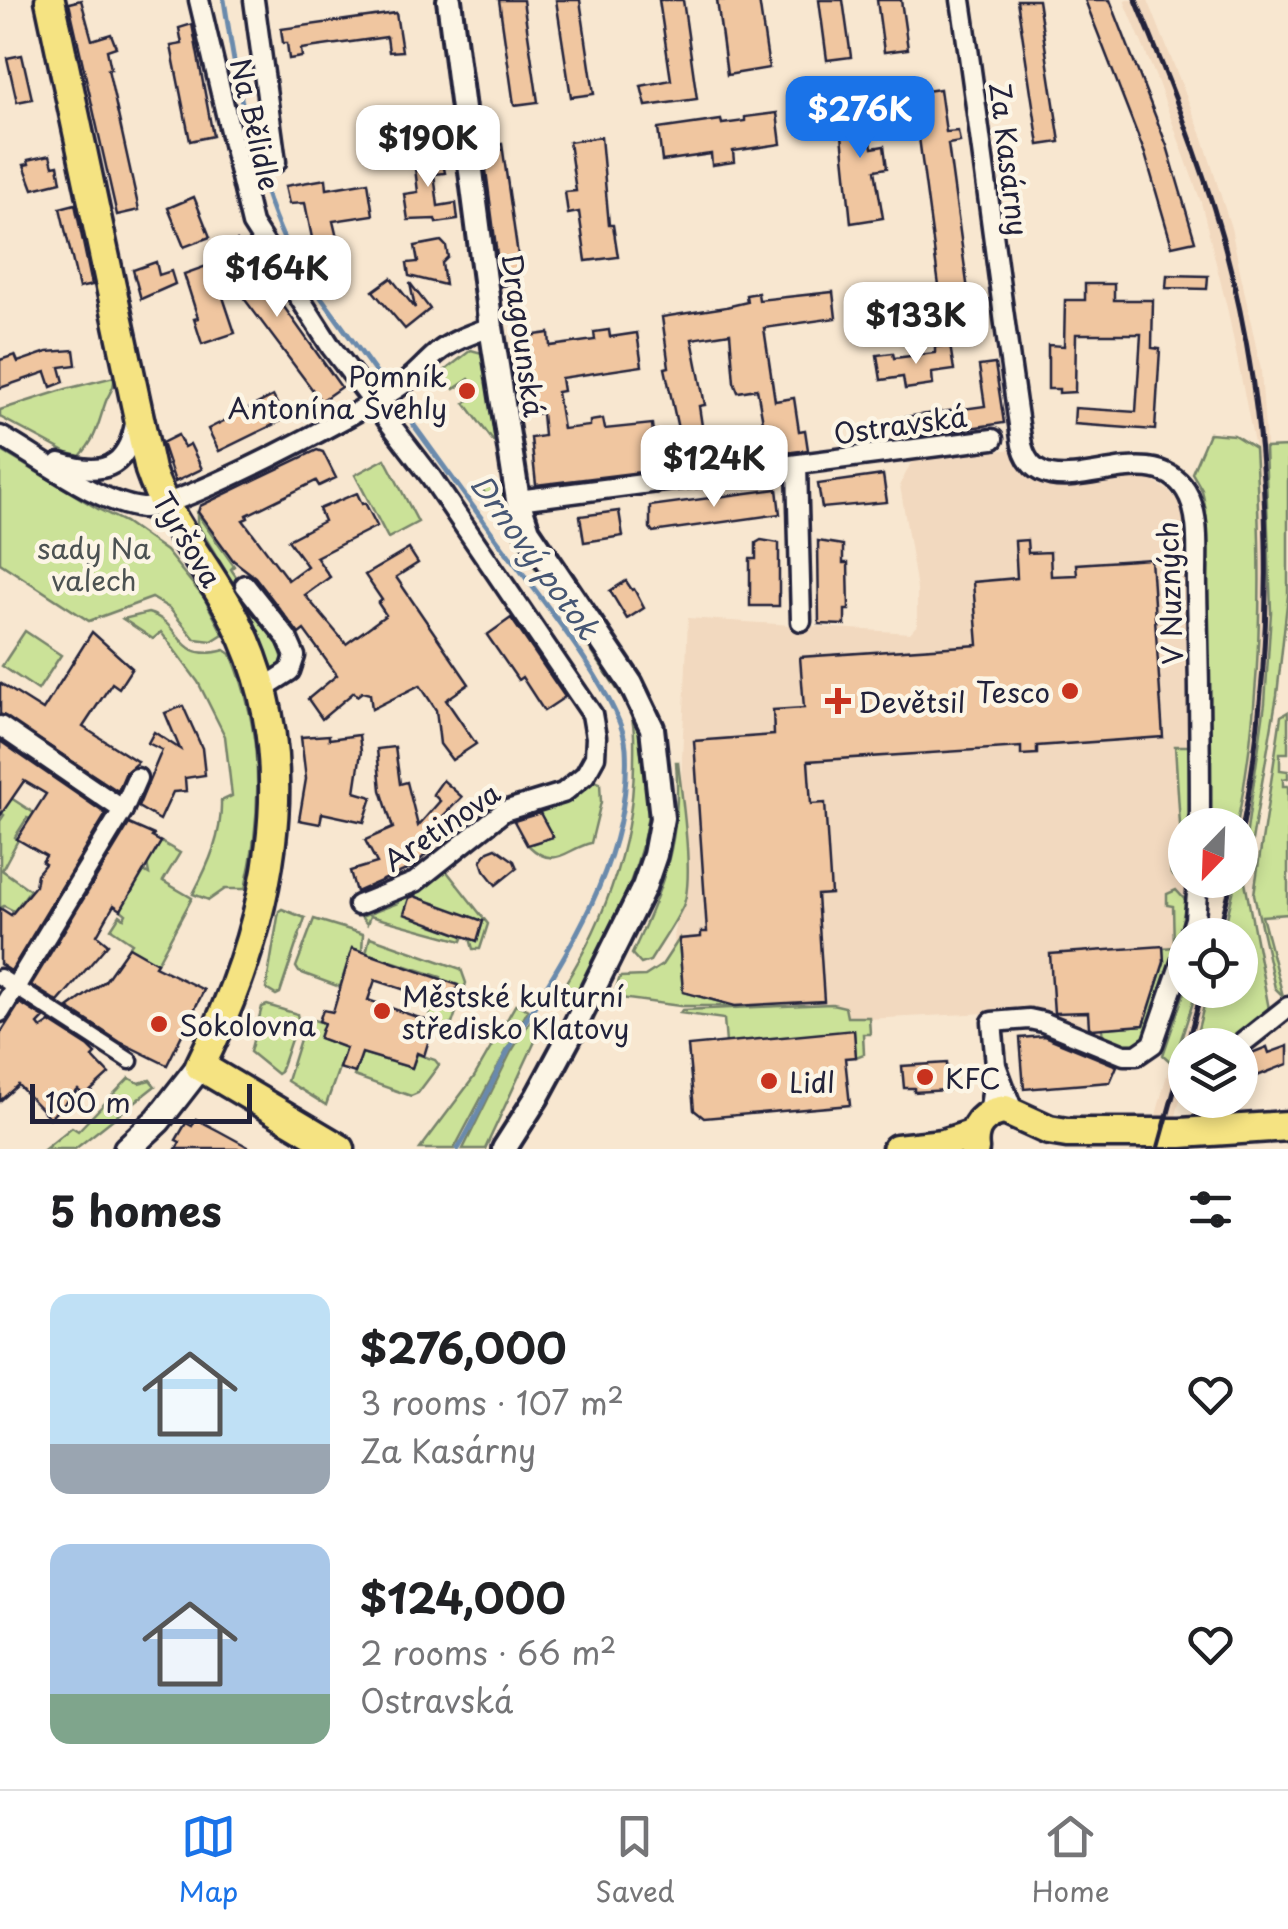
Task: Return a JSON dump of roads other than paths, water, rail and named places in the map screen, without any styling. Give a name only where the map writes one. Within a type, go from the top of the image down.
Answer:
[{"type":"main road","name":"Tyršova","points":[[50,0],[150,470],[164,506],[236,620],[262,690],[276,779],[269,854],[250,946],[200,1066]]},
{"type":"main road","points":[[127,1149],[158,1120],[200,1066],[340,1149]]},
{"type":"main road","points":[[897,1149],[944,1144],[995,1125],[1067,1133],[1182,1133],[1288,1126]]},
{"type":"main road","points":[[995,1125],[1034,1133],[1034,1149]]},
{"type":"main road","points":[[1127,1149],[1288,1138]]},
{"type":"street","name":"Na Bělidle","points":[[199,0],[252,224],[331,348],[376,402]]},
{"type":"street","points":[[254,0],[276,162]]},
{"type":"street","name":"Dragounská","points":[[449,0],[491,327],[518,500],[528,531],[631,684],[652,728],[662,818],[644,886],[537,1097]]},
{"type":"street","name":"Za Kasárny","points":[[961,0],[1022,445]]},
{"type":"street","points":[[0,436],[122,504],[164,506],[376,402],[402,385],[438,352],[460,338],[491,327]]},
{"type":"street","name":"Aretinova","points":[[358,905],[415,882],[504,811],[563,794],[585,775],[595,756],[596,737],[592,714],[376,402]]},
{"type":"street","points":[[38,457],[81,470],[110,466],[128,450],[136,418]]},
{"type":"street","name":"Ostravská","points":[[518,500],[992,439]]},
{"type":"street","name":"V Nuzných","points":[[1022,445],[1032,466],[1048,476],[1148,467],[1173,477],[1191,501],[1196,526],[1200,808]]},
{"type":"street","points":[[798,466],[801,620]]},
{"type":"street","points":[[245,584],[287,638],[295,656],[290,671],[262,690]]},
{"type":"street","points":[[0,726],[123,810]]},
{"type":"street","points":[[0,1012],[123,810],[137,778]]},
{"type":"street","points":[[0,977],[130,1061]]},
{"type":"street","points":[[995,1125],[992,1022],[1044,1022],[1124,1056],[1146,1051],[1158,1033],[1168,1003]]},
{"type":"street","points":[[1258,1031],[1288,1007]]},
{"type":"street","points":[[504,1149],[537,1097]]},
{"type":"street","points":[[522,1149],[537,1097]]},
{"type":"waterway","name":"Drnový potok","points":[[224,0],[257,165],[294,260],[572,640],[609,700],[626,748],[619,824],[595,895],[458,1149]]},
{"type":"railway","points":[[1136,0],[1213,206],[1240,310],[1253,385],[1262,461],[1266,614],[1246,808]]},
{"type":"railway","points":[[1222,918],[1227,898]]},
{"type":"railway","points":[[1192,1028],[1197,1008]]},
{"type":"railway","points":[[1158,1149],[1168,1113]]},
{"type":"place","name":"Pomník Antonína Švehly","points":[[467,391]]},
{"type":"place","name":"Tesco","points":[[1070,691]]},
{"type":"place","name":"Devětsil","points":[[838,701]]},
{"type":"place","name":"Městské kulturní středisko Klatovy","points":[[382,1011]]},
{"type":"place","name":"Sokolovna","points":[[159,1024]]},
{"type":"place","name":"KFC","points":[[925,1077]]},
{"type":"place","name":"Lidl","points":[[769,1081]]},
{"type":"park label","name":"sady Na valech","points":[[94,563]]}]
